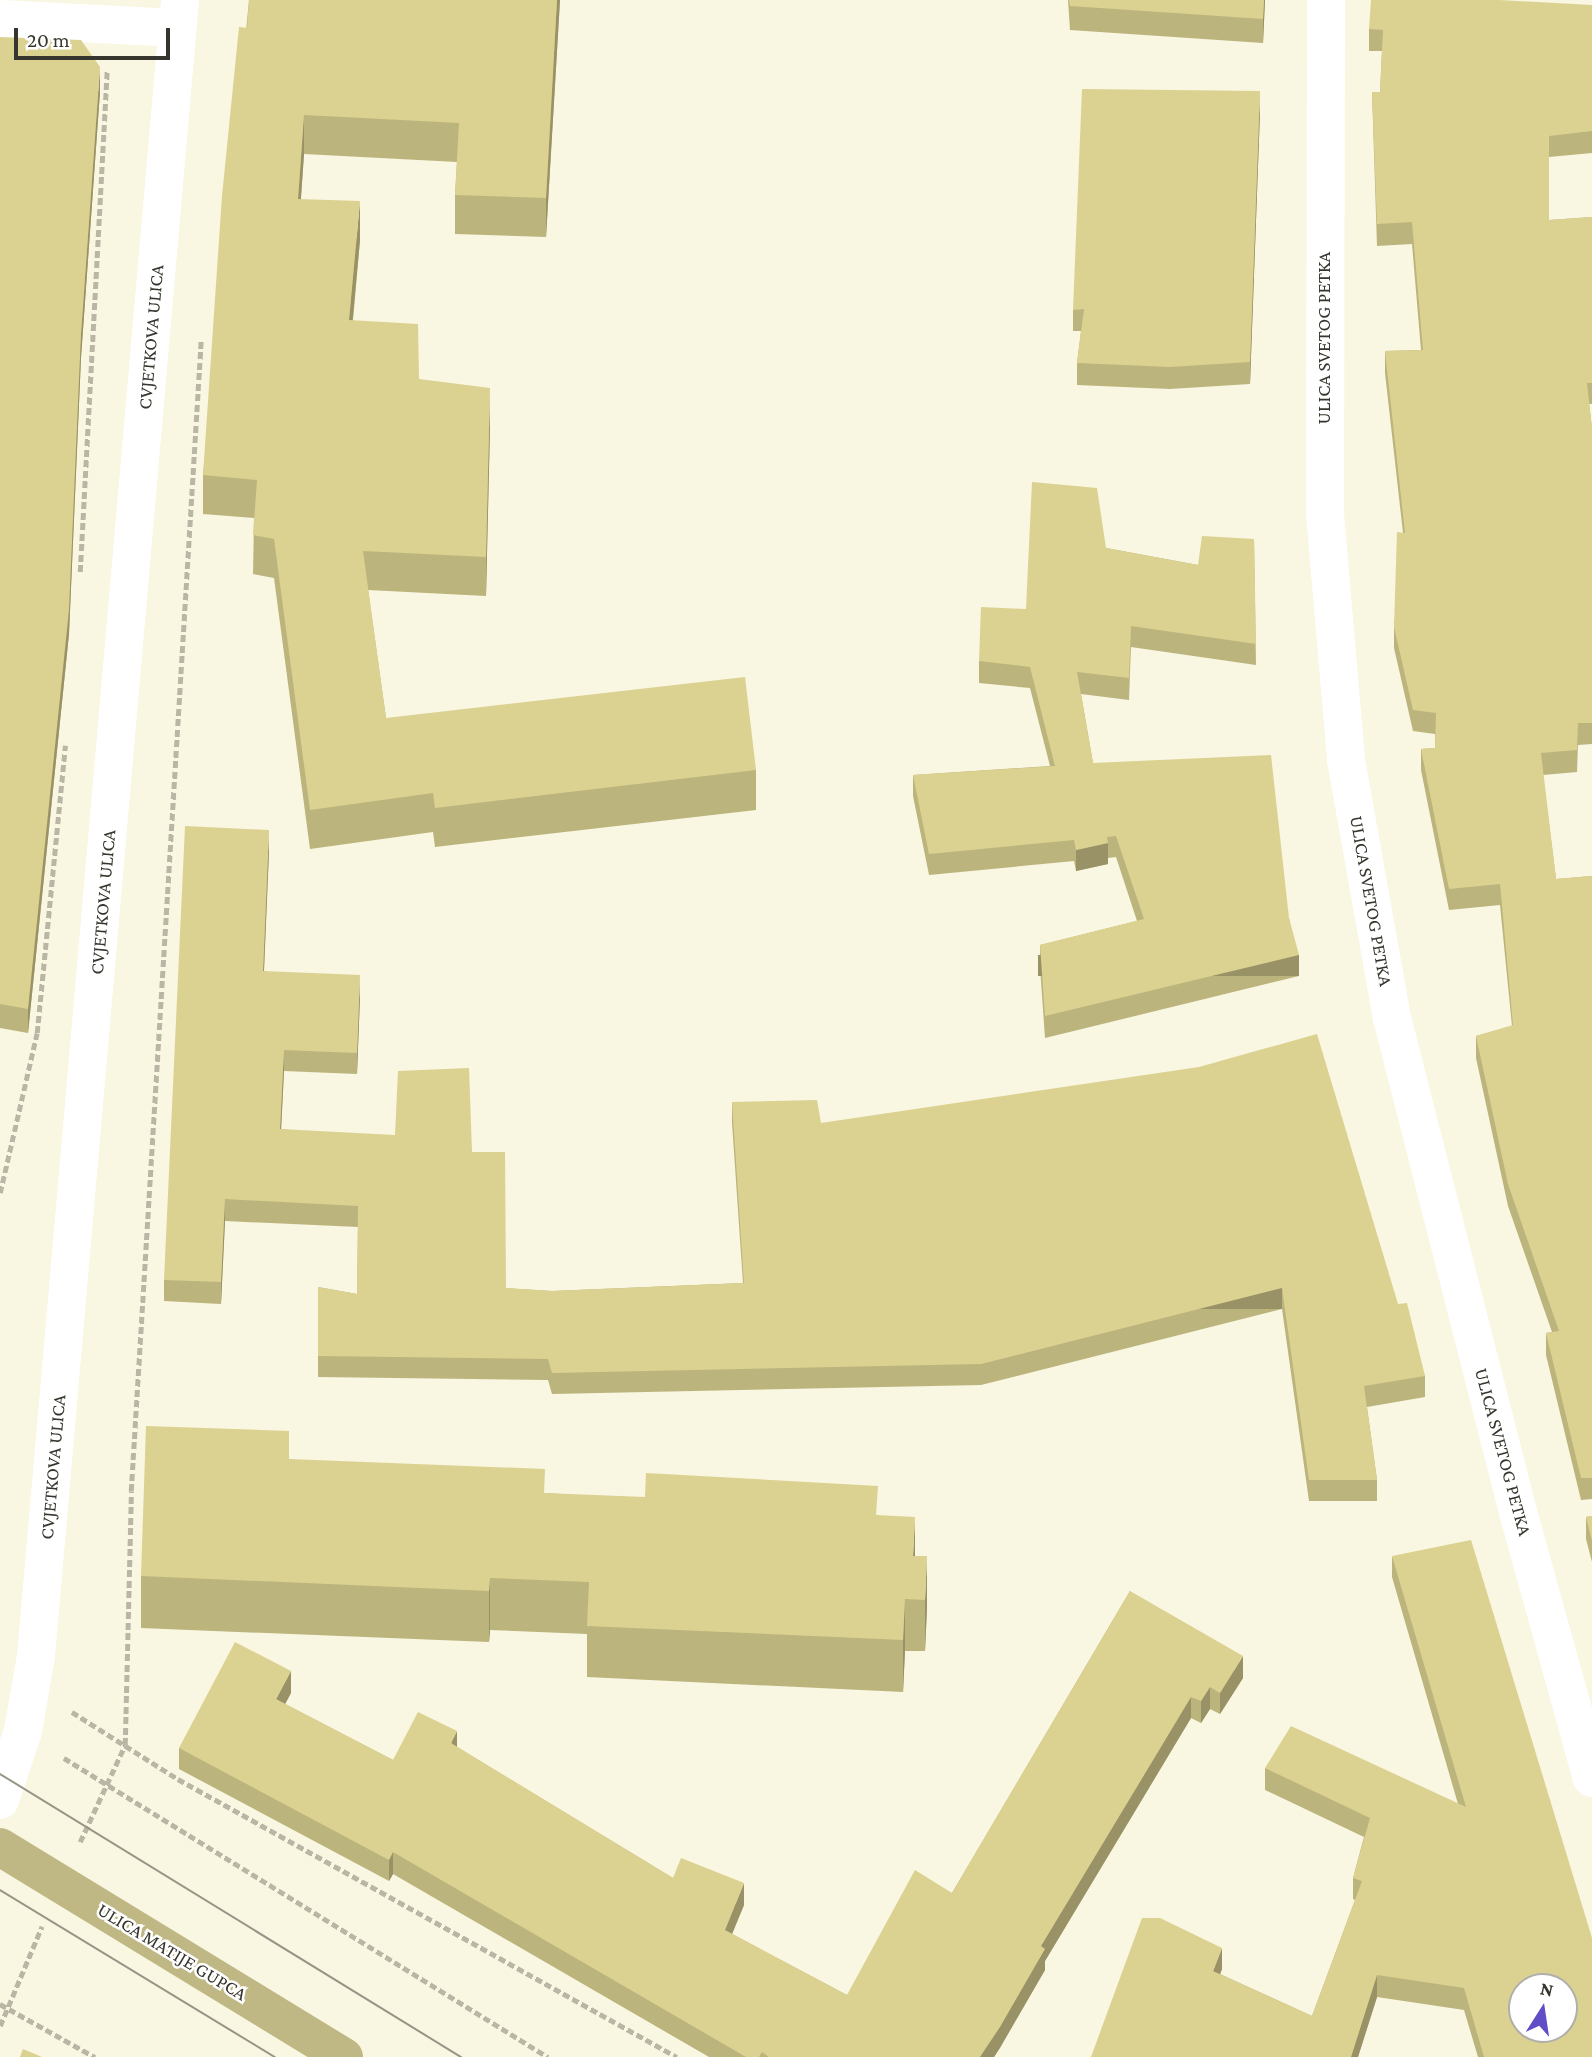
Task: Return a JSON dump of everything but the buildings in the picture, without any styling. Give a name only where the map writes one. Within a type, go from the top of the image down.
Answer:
[{"type":"main road","name":"ULICA MATIJE GUPCA","points":[[0,1847],[344,2057]]},
{"type":"street","name":"ULICA SVETOG PETKA","points":[[1326,0],[1325,514],[1346,760],[1392,1018],[1518,1513],[1592,1778]]},
{"type":"street","points":[[0,19],[111,25],[179,14]]},
{"type":"street","name":"CVJETKOVA ULICA","points":[[0,1800],[23,1731],[32,1687],[71,1278],[179,14]]},
{"type":"path","points":[[79,583],[111,25]]},
{"type":"path","points":[[0,2026],[125,1745],[131,1490],[202,327]]},
{"type":"path","points":[[0,1193],[37,1033],[66,732]]},
{"type":"path","points":[[32,1687],[178,1779],[677,2057]]},
{"type":"path","points":[[23,1731],[106,1787],[548,2057]]},
{"type":"path","points":[[0,2004],[95,2057]]},
{"type":"tram line","points":[[0,1774],[461,2057]]},
{"type":"tram line","points":[[0,1890],[275,2057]]}]
